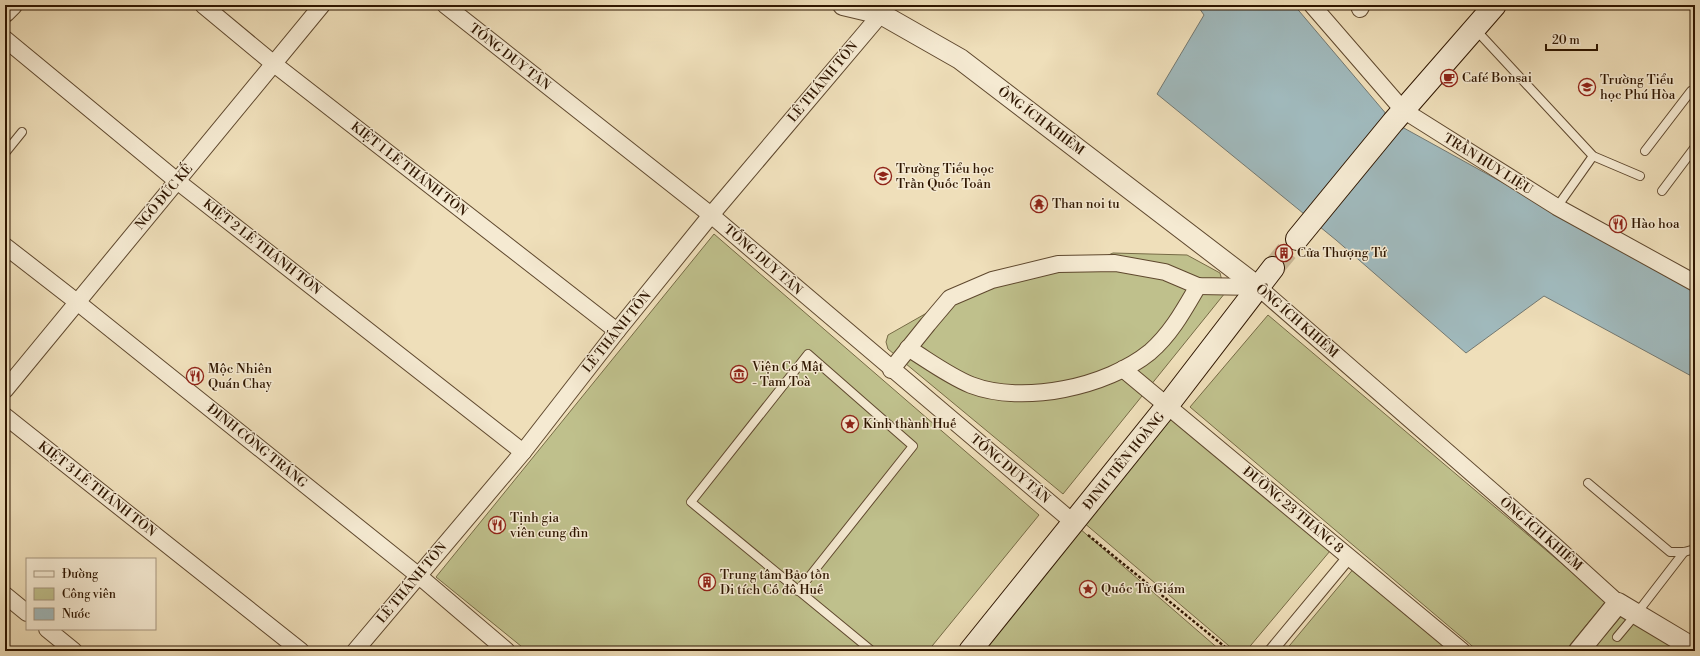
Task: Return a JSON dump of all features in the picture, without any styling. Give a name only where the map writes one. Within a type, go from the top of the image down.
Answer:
[{"type":"main road","points":[[1297,239],[1398,116],[1495,5]]},
{"type":"main road","name":"ĐINH TIÊN HOÀNG","points":[[970,651],[1167,406],[1273,268]]},
{"type":"street","points":[[5,12],[12,5]]},
{"type":"street","name":"KIỆT 1 LÊ THÁNH TÔN","points":[[202,5],[274,64],[617,331]]},
{"type":"street","name":"NGÔ ĐỨC KẾ","points":[[5,390],[322,5]]},
{"type":"street","name":"TỐNG DUY TÂN","points":[[445,5],[711,215],[891,370],[1074,523]]},
{"type":"street","name":"ÔNG ÍCH KHIÊM","points":[[843,5],[881,14],[960,59],[1258,287],[1553,544],[1618,603],[1695,649]]},
{"type":"street","name":"TRẦN HUY LIỆU","points":[[1312,5],[1398,116],[1557,207],[1695,283]]},
{"type":"street","name":"LÊ THÁNH TÔN","points":[[354,651],[419,576],[522,452],[711,215],[881,14]]},
{"type":"street","name":"KIỆT 2 LÊ THÁNH TÔN","points":[[5,39],[177,181],[522,452]]},
{"type":"street","name":"ĐINH CÔNG TRÁNG","points":[[5,246],[419,576],[507,651]]},
{"type":"street","points":[[891,370],[950,298],[992,280],[1058,264],[1115,263],[1165,272],[1198,286],[1258,287]]},
{"type":"street","points":[[908,348],[956,378],[972,385],[997,392],[1041,392],[1076,387],[1109,376],[1150,352],[1168,334],[1179,319],[1198,286]]},
{"type":"street","name":"ĐƯỜNG 23 THÁNG 8","points":[[1123,369],[1462,651]]},
{"type":"street","name":"KIỆT 3 LÊ THÁNH TÔN","points":[[5,416],[301,651]]},
{"type":"street","points":[[1271,651],[1348,557]]},
{"type":"street","points":[[5,595],[26,612]]},
{"type":"street","points":[[1580,651],[1618,603]]},
{"type":"street","points":[[48,630],[74,651]]},
{"type":"lane","points":[[1475,29],[1593,156],[1640,176]]},
{"type":"lane","points":[[1645,151],[1691,91],[1695,95]]},
{"type":"lane","points":[[5,153],[22,132]]},
{"type":"lane","points":[[1662,191],[1695,147]]},
{"type":"lane","points":[[1557,207],[1593,156]]},
{"type":"lane","points":[[798,590],[913,446],[808,354],[691,502],[872,651]]},
{"type":"lane","points":[[1588,483],[1670,552],[1684,552],[1695,549]]},
{"type":"lane","points":[[1616,637],[1637,613],[1684,552]]},
{"type":"path","points":[[1074,523],[1230,651]]},
{"type":"green space","name":"Viện Cơ Mật - Tam Toà","points":[[714,234],[1039,515],[928,651],[527,651],[436,577]]},
{"type":"green space","points":[[1113,253],[1187,255],[1220,273],[1225,293],[1063,494],[888,349],[886,342],[888,335],[976,285],[1088,264]]},
{"type":"green space","points":[[1268,315],[1606,601],[1565,651],[1478,651],[1190,407]]},
{"type":"green space","points":[[1171,417],[1330,551],[1246,651],[1235,651],[1083,522]]},
{"type":"green space","name":"Quốc Tử Giám","points":[[1079,528],[1221,651],[974,651]]},
{"type":"green space","points":[[1355,567],[1454,651],[1285,651]]},
{"type":"green space","points":[[1624,613],[1685,651],[1592,651]]},
{"type":"water","points":[[1197,5],[1294,5],[1393,122],[1695,289],[1695,378],[1544,296],[1466,353],[1336,240],[1157,94],[1204,15]]},
{"type":"tunnel","points":[[1273,268],[1297,239]]},
{"type":"place","name":"Café Bonsai","points":[[1449,78]]},
{"type":"place","name":"Trường Tiểu học Phú Hòa","points":[[1587,87]]},
{"type":"place","name":"Trường Tiểu học Trần Quốc Toản","points":[[883,176]]},
{"type":"place","name":"Than noi tu","points":[[1039,204]]},
{"type":"place","name":"Hào hoa","points":[[1618,224]]},
{"type":"place","name":"Cửa Thượng Tứ","points":[[1284,253]]},
{"type":"place","name":"Viện Cơ Mật - Tam Toà","points":[[739,374]]},
{"type":"place","name":"Mộc Nhiên Quán Chay","points":[[195,376]]},
{"type":"place","name":"Kinh thành Huế","points":[[850,424]]},
{"type":"place","name":"Tịnh gia viên cung đìn","points":[[497,525]]},
{"type":"place","name":"Trung tâm Bảo tồn Di tích Cố đô Huế","points":[[707,582]]},
{"type":"place","name":"Quốc Tử Giám","points":[[1088,589]]}]
